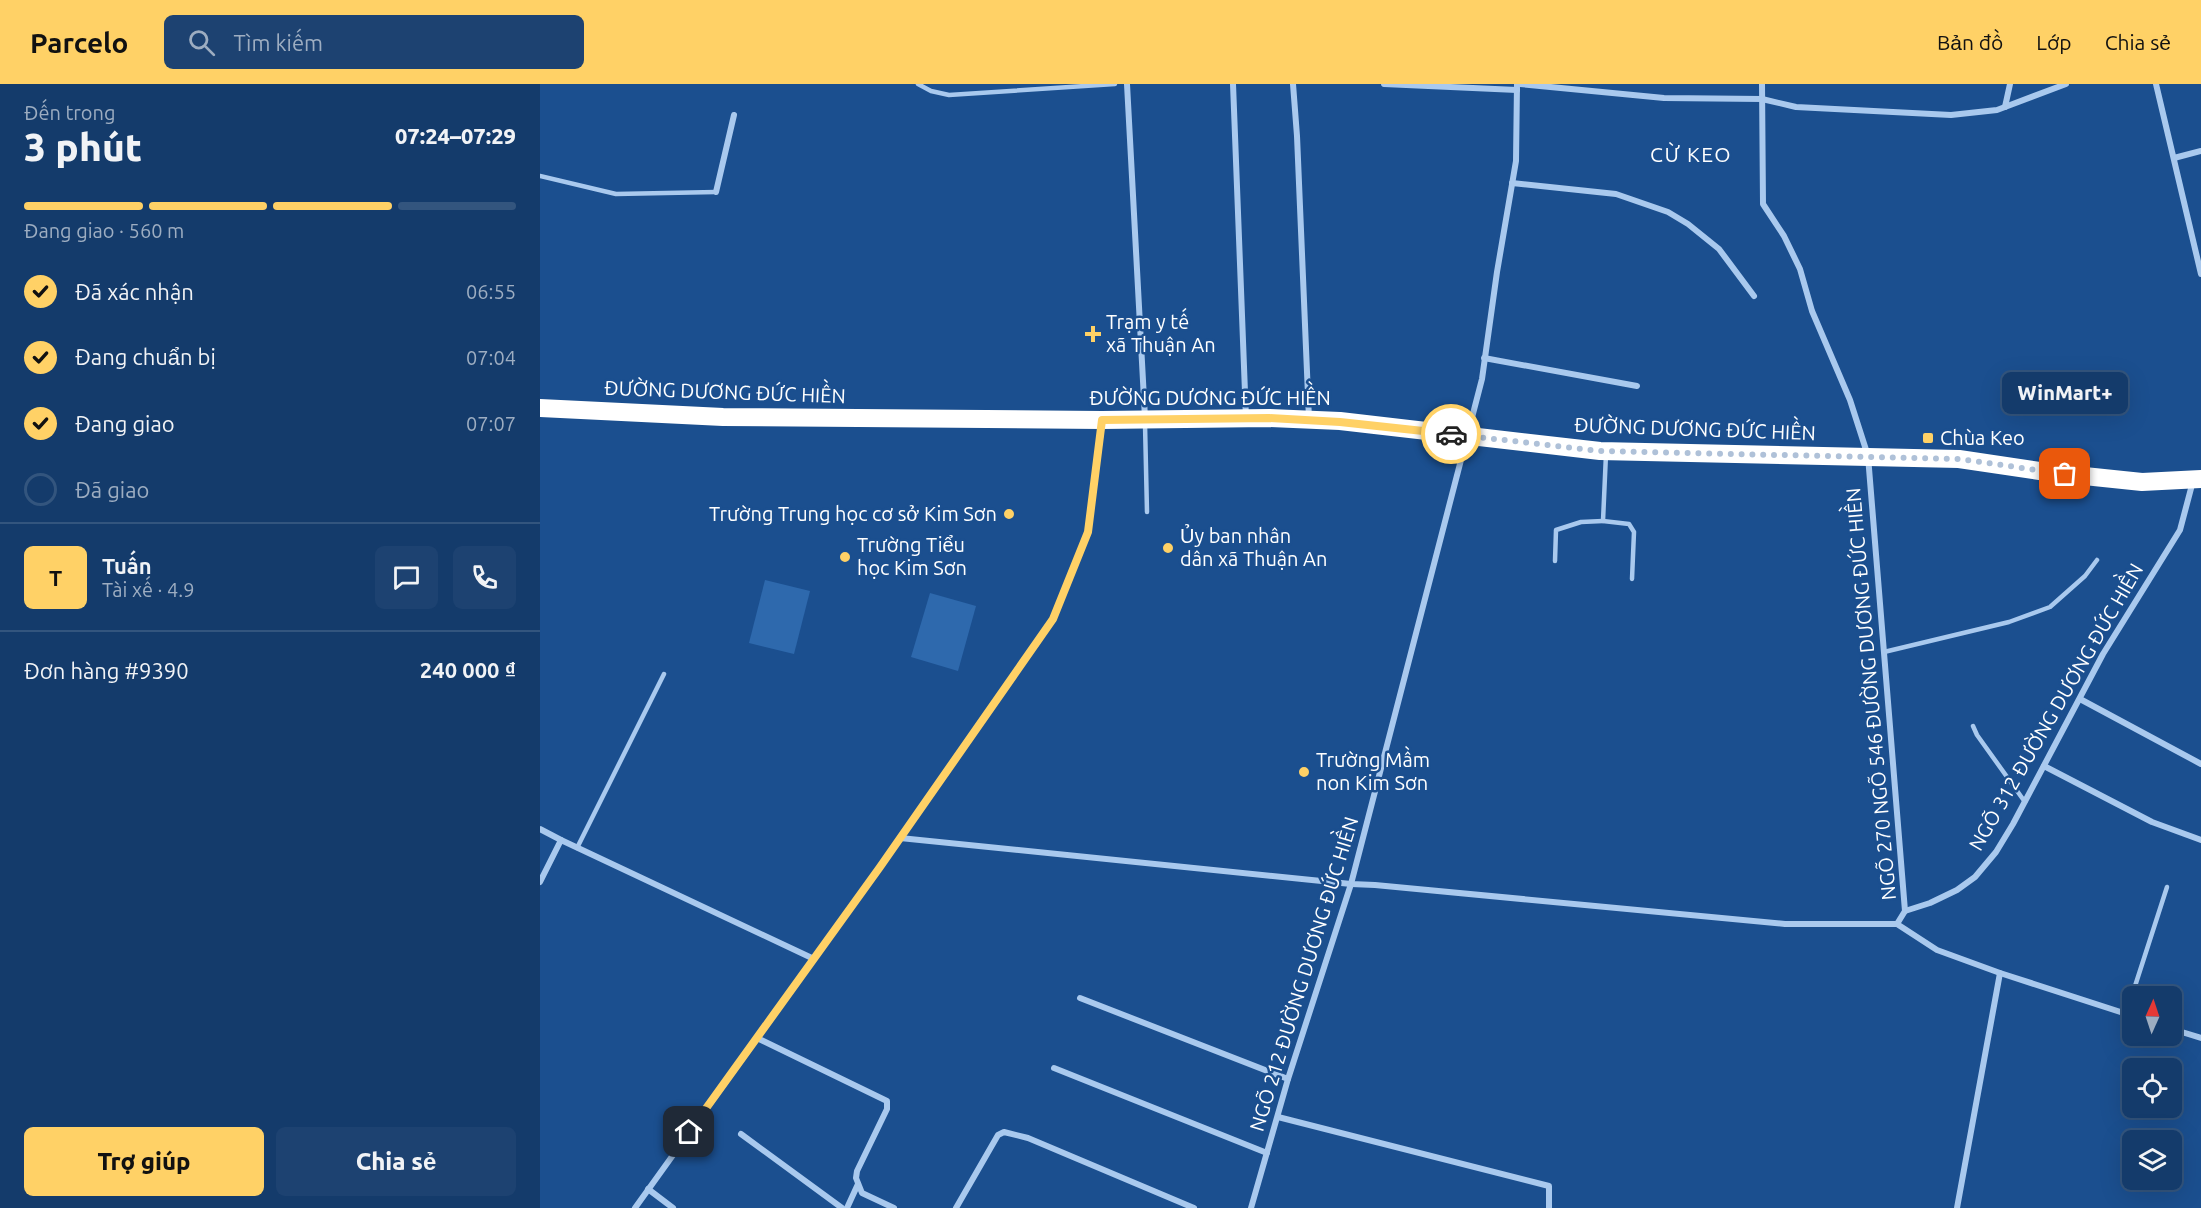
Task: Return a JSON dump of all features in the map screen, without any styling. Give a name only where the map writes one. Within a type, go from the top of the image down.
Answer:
[{"type":"highway","name":"ĐƯỜNG DƯƠNG ĐỨC HIỀN","points":[[540,408],[723,417],[1309,420],[1466,435],[1606,452],[1959,459],[2046,472],[2142,482],[2197,480]]},
{"type":"street","points":[[1127,84],[1145,419]]},
{"type":"street","points":[[1233,84],[1246,418]]},
{"type":"street","points":[[1293,84],[1309,420]]},
{"type":"street","points":[[1384,84],[1518,86],[1664,98],[1762,99],[1796,107],[1906,114],[1970,114],[2005,107],[2066,84]]},
{"type":"street","name":"NGÕ 270 NGÕ 546 ĐƯỜNG DƯƠNG ĐỨC HIỀN","points":[[1762,84],[1763,204],[1784,236],[1800,269],[1812,311],[1850,400],[1868,456],[1905,911],[1897,924],[1937,950],[2122,1013]]},
{"type":"street","points":[[2005,107],[2010,84]]},
{"type":"street","points":[[2156,84],[2198,244],[2201,274]]},
{"type":"street","name":"NGÕ 212 ĐƯỜNG DƯƠNG ĐỨC HIỀN","points":[[1251,1208],[1288,1079],[1351,884],[1482,379],[1516,161],[1518,86]]},
{"type":"street","points":[[716,192],[734,115]]},
{"type":"street","points":[[2174,158],[2201,151]]},
{"type":"street","points":[[1512,183],[1616,194],[1668,212],[1688,224],[1719,249],[1754,296]]},
{"type":"street","points":[[1484,358],[1636,386]]},
{"type":"street","points":[[635,1208],[900,838],[1053,619],[1088,532],[1102,420]]},
{"type":"street","name":"NGÕ 312 ĐƯỜNG DƯƠNG ĐỨC HIỀN","points":[[1905,911],[1930,903],[1957,890],[1975,877],[1996,852],[2103,654],[2180,530],[2197,480]]},
{"type":"street","points":[[2080,699],[2201,764]]},
{"type":"street","points":[[2044,766],[2152,822],[2201,840]]},
{"type":"street","points":[[540,830],[814,959]]},
{"type":"street","points":[[900,838],[1351,884],[1785,924],[1897,924]]},
{"type":"street","points":[[540,882],[561,840]]},
{"type":"street","points":[[1957,1208],[2000,973]]},
{"type":"street","points":[[1080,998],[1288,1079]]},
{"type":"street","points":[[2182,1032],[2201,1038]]},
{"type":"street","points":[[757,1038],[887,1101],[887,1109],[857,1171],[858,1184],[862,1193],[894,1208]]},
{"type":"street","points":[[1054,1068],[1267,1153]]},
{"type":"street","points":[[1278,1117],[1549,1186],[1549,1208]]},
{"type":"street","points":[[956,1208],[998,1135],[1010,1132],[1194,1208]]},
{"type":"street","points":[[741,1134],[842,1208]]},
{"type":"street","points":[[847,1208],[858,1184]]},
{"type":"street","points":[[648,1189],[673,1208]]},
{"type":"lane","points":[[918,84],[931,91],[949,95],[1115,84]]},
{"type":"lane","points":[[540,176],[616,194],[716,192]]},
{"type":"lane","points":[[1145,419],[1147,512]]},
{"type":"lane","points":[[1603,521],[1606,452]]},
{"type":"lane","points":[[1554,561],[1556,530],[1564,525],[1603,521],[1629,524],[1634,532],[1632,579]]},
{"type":"lane","points":[[1884,652],[2009,621],[2050,607],[2085,576],[2097,560]]},
{"type":"lane","points":[[578,848],[664,674]]},
{"type":"lane","points":[[1973,726],[2025,802]]},
{"type":"lane","points":[[2138,986],[2167,887]]},
{"type":"shaded area","points":[[765,580],[810,591],[794,654],[749,643]]},
{"type":"shaded area","points":[[930,593],[976,606],[958,671],[911,657]]},
{"type":"way so far","points":[[1451,434],[1600,451],[1959,459],[2065,474]]},
{"type":"place","name":"Trạm y tế xã Thuận An","points":[[1093,334]]},
{"type":"place","name":"Chùa Keo","points":[[1928,438]]},
{"type":"place","name":"WinMart+","points":[[2065,474]]},
{"type":"place","name":"Trường Trung học cơ sở Kim Sơn","points":[[1009,514]]},
{"type":"place","name":"Ủy ban nhân dân xã Thuận An","points":[[1168,548]]},
{"type":"place","name":"Trường Tiểu học Kim Sơn","points":[[845,557]]},
{"type":"place","name":"Trường Mầm non Kim Sơn","points":[[1304,772]]},
{"type":"district","name":"CỪ KEO","points":[[1691,155]]},
{"type":"route","points":[[689,1132],[880,867],[1053,619],[1088,532],[1102,420],[1269,418],[1340,422],[1451,434]]}]
